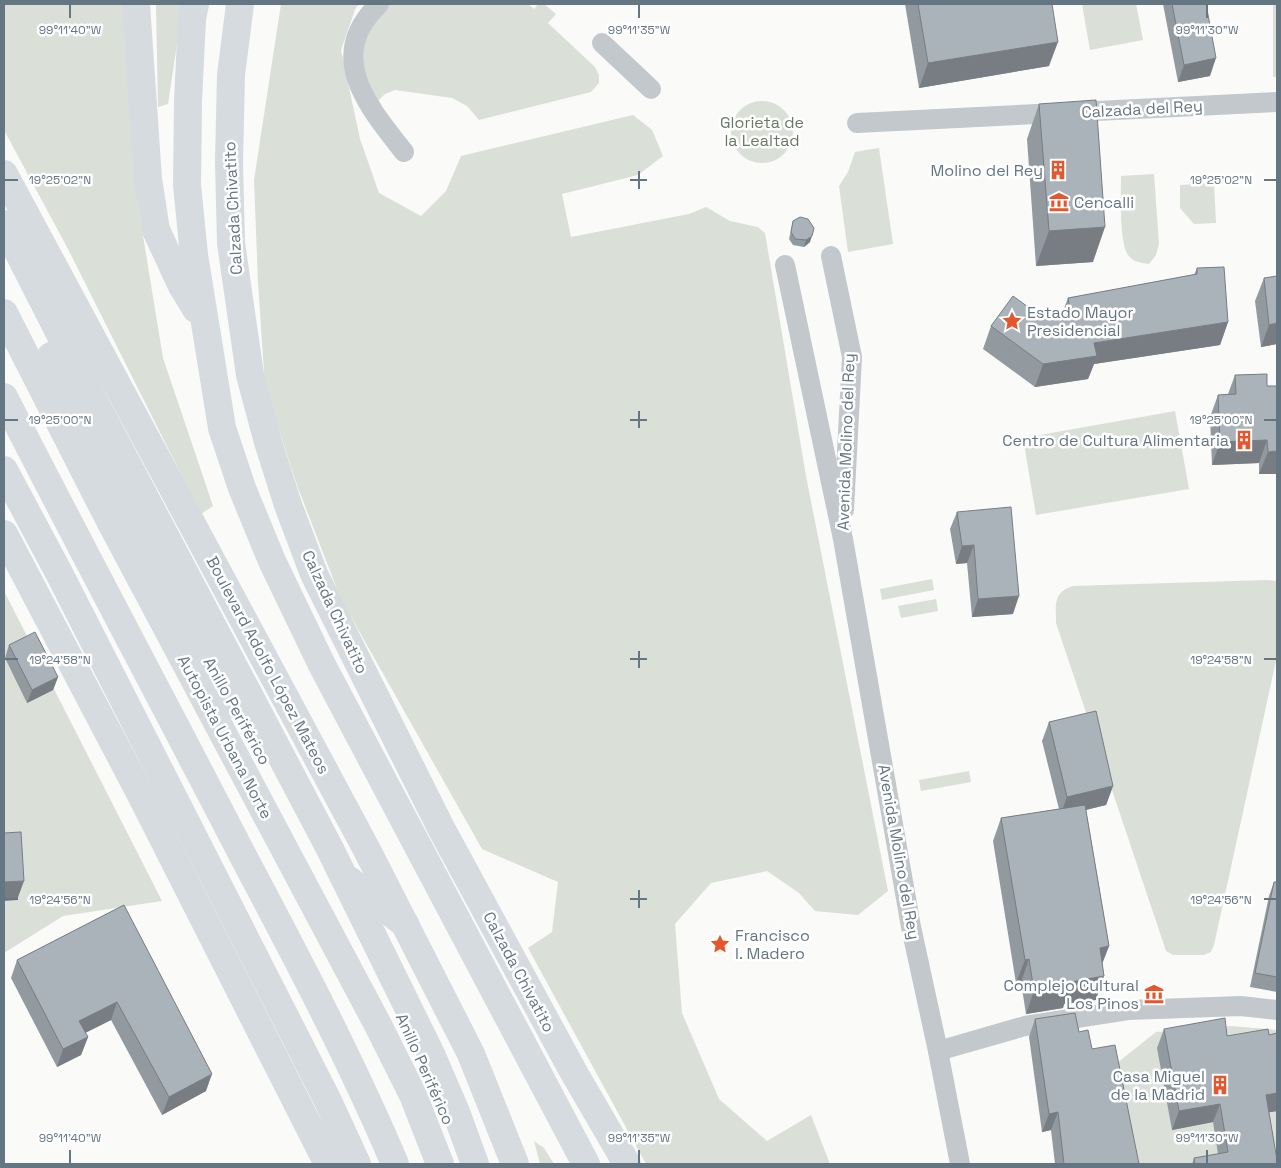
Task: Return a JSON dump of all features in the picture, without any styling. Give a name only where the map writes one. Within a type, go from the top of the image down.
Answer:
[{"type":"main road","points":[[136,4],[148,179],[156,230],[182,286],[204,320]]},
{"type":"main road","name":"Calzada Chivatito","points":[[195,4],[192,20],[188,92],[187,185],[194,255],[222,428],[242,488],[272,561],[322,665],[586,1164]]},
{"type":"main road","name":"Calzada Chivatito","points":[[240,4],[230,75],[229,162],[231,243],[250,376],[288,505],[314,574],[441,828],[573,1071],[627,1164]]},
{"type":"main road","name":"Boulevard Adolfo López Mateos","points":[[4,174],[363,841],[471,1054],[514,1164]]},
{"type":"main road","points":[[4,224],[93,399],[329,847],[431,1054],[456,1112],[475,1164]]},
{"type":"main road","name":"Anillo Periférico","points":[[4,259],[82,420],[156,562],[375,960],[425,1065],[465,1164]]},
{"type":"main road","name":"Autopista Urbana Norte","points":[[4,313],[110,521],[378,1024],[413,1095],[440,1164]]},
{"type":"main road","points":[[4,397],[73,533],[298,960],[371,1106],[395,1164]]},
{"type":"main road","points":[[4,426],[142,694],[288,963],[362,1110],[384,1164]]},
{"type":"main road","points":[[4,470],[58,570],[328,1101],[357,1164]]},
{"type":"main road","points":[[4,534],[141,794],[328,1164]]},
{"type":"main road","points":[[316,855],[405,924]]},
{"type":"street","points":[[379,4],[370,12],[358,32],[353,50],[354,68],[361,90],[373,112],[404,152]]},
{"type":"street","points":[[602,43],[651,88]]},
{"type":"street","name":"Calzada del Rey","points":[[857,124],[1277,102]]},
{"type":"street","name":"Avenida Molino del Rey","points":[[831,256],[852,357],[843,539]]},
{"type":"street","name":"Avenida Molino del Rey","points":[[785,265],[843,539],[911,927],[960,1164]]},
{"type":"street","points":[[938,1051],[1025,1026],[1128,1010],[1241,1006],[1277,1010]]},
{"type":"green space","points":[[4,4],[125,4],[138,205],[163,358],[213,506],[201,514],[68,249],[4,130]]},
{"type":"green space","points":[[156,4],[183,4],[168,104],[158,107]]},
{"type":"green space","points":[[281,4],[361,4],[356,7],[341,50],[360,139],[379,193],[421,216],[446,191],[461,156],[633,115],[652,130],[663,156],[638,175],[562,194],[571,237],[689,214],[706,207],[730,221],[758,227],[765,233],[806,476],[888,891],[858,915],[815,911],[799,893],[767,871],[711,883],[675,924],[682,1013],[719,1099],[767,1141],[811,1115],[830,1164],[646,1164],[528,948],[552,932],[558,882],[482,849],[341,599],[298,488],[265,387],[254,180]]},
{"type":"green space","points":[[388,4],[528,4],[534,9],[538,4],[544,4],[556,14],[548,23],[595,67],[599,75],[599,83],[591,92],[479,120],[467,106],[452,98],[395,90],[385,94],[377,102],[365,77],[362,60],[363,41],[368,28]]},
{"type":"green space","points":[[1082,4],[1136,4],[1143,40],[1090,50]]},
{"type":"green space","points":[[1273,4],[1277,4],[1277,77],[1273,77]]},
{"type":"green space","name":"Glorieta de la Lealtad","points":[[762,101],[774,104],[784,110],[790,120],[793,132],[790,144],[784,154],[774,160],[762,163],[750,160],[740,154],[734,144],[731,132],[734,120],[740,110],[750,104]]},
{"type":"green space","points":[[879,148],[893,244],[848,252],[839,186],[848,172],[855,152]]},
{"type":"green space","points":[[1154,174],[1159,244],[1156,255],[1149,264],[1132,259],[1125,248],[1121,217],[1121,176]]},
{"type":"green space","points":[[1214,183],[1216,223],[1194,224],[1180,208],[1180,185]]},
{"type":"green space","points":[[1175,411],[1189,489],[1036,515],[1023,438]]},
{"type":"green space","points":[[932,579],[934,590],[882,600],[880,589]]},
{"type":"green space","points":[[1277,581],[1277,656],[1214,945],[1211,952],[1204,955],[1173,955],[1166,951],[1056,623],[1057,600],[1062,592],[1073,586]]},
{"type":"green space","points":[[4,591],[162,901],[63,916],[4,953]]},
{"type":"green space","points":[[936,599],[938,611],[901,618],[898,606]]},
{"type":"green space","points":[[969,771],[971,782],[921,791],[919,780]]},
{"type":"green space","points":[[1231,1026],[1277,1030],[1277,1164],[1139,1164],[1117,1063],[1156,1032]]},
{"type":"green space","points":[[534,1141],[544,1148],[554,1164],[540,1164]]},
{"type":"building","points":[[918,4],[1052,4],[1058,42],[928,63]]},
{"type":"building","points":[[1172,4],[1206,4],[1216,58],[1184,65]]},
{"type":"building","points":[[1096,100],[1105,227],[1049,231],[1039,104]]},
{"type":"building","points":[[800,217],[808,219],[814,228],[812,236],[806,240],[795,239],[791,232],[793,221]]},
{"type":"building","points":[[1224,267],[1228,322],[1094,343],[1097,356],[1043,364],[991,326],[1013,296],[1039,315],[1070,309],[1068,298],[1197,274],[1197,268]]},
{"type":"building","points":[[1277,276],[1277,323],[1269,325],[1264,278]]},
{"type":"building","points":[[1267,374],[1267,386],[1277,386],[1277,451],[1268,452],[1267,440],[1220,442],[1218,395],[1236,394],[1235,375]]},
{"type":"building","points":[[1011,507],[1019,596],[978,599],[974,545],[962,546],[957,512]]},
{"type":"building","points":[[35,632],[58,677],[32,690],[9,645]]},
{"type":"building","points":[[1096,711],[1113,786],[1067,797],[1049,722]]},
{"type":"building","points":[[1085,805],[1109,946],[1100,948],[1104,976],[1071,982],[1071,985],[1034,991],[1029,959],[1025,960],[1001,818]]},
{"type":"building","points":[[21,832],[24,881],[4,882],[4,833]]},
{"type":"building","points":[[1274,882],[1277,882],[1277,977],[1255,973]]},
{"type":"building","points":[[124,905],[212,1074],[169,1097],[117,1002],[79,1021],[88,1037],[63,1049],[17,960]]},
{"type":"building","points":[[1075,1013],[1079,1032],[1088,1030],[1092,1049],[1115,1045],[1139,1164],[1064,1164],[1058,1112],[1049,1114],[1035,1019]]},
{"type":"building","points":[[1225,1018],[1227,1036],[1268,1029],[1269,1035],[1277,1033],[1277,1093],[1266,1095],[1277,1164],[1195,1164],[1194,1158],[1228,1152],[1220,1104],[1179,1111],[1164,1029]]},
{"type":"place","name":"Molino del Rey","points":[[1058,170]]},
{"type":"place","name":"Cencalli","points":[[1059,202]]},
{"type":"place","name":"Estado Mayor Presidencial","points":[[1012,321]]},
{"type":"place","name":"Centro de Cultura Alimentaria","points":[[1244,440]]},
{"type":"place","name":"Francisco I. Madero","points":[[720,944]]},
{"type":"place","name":"Complejo Cultural Los Pinos","points":[[1154,994]]},
{"type":"place","name":"Casa Miguel de la Madrid","points":[[1220,1085]]}]
